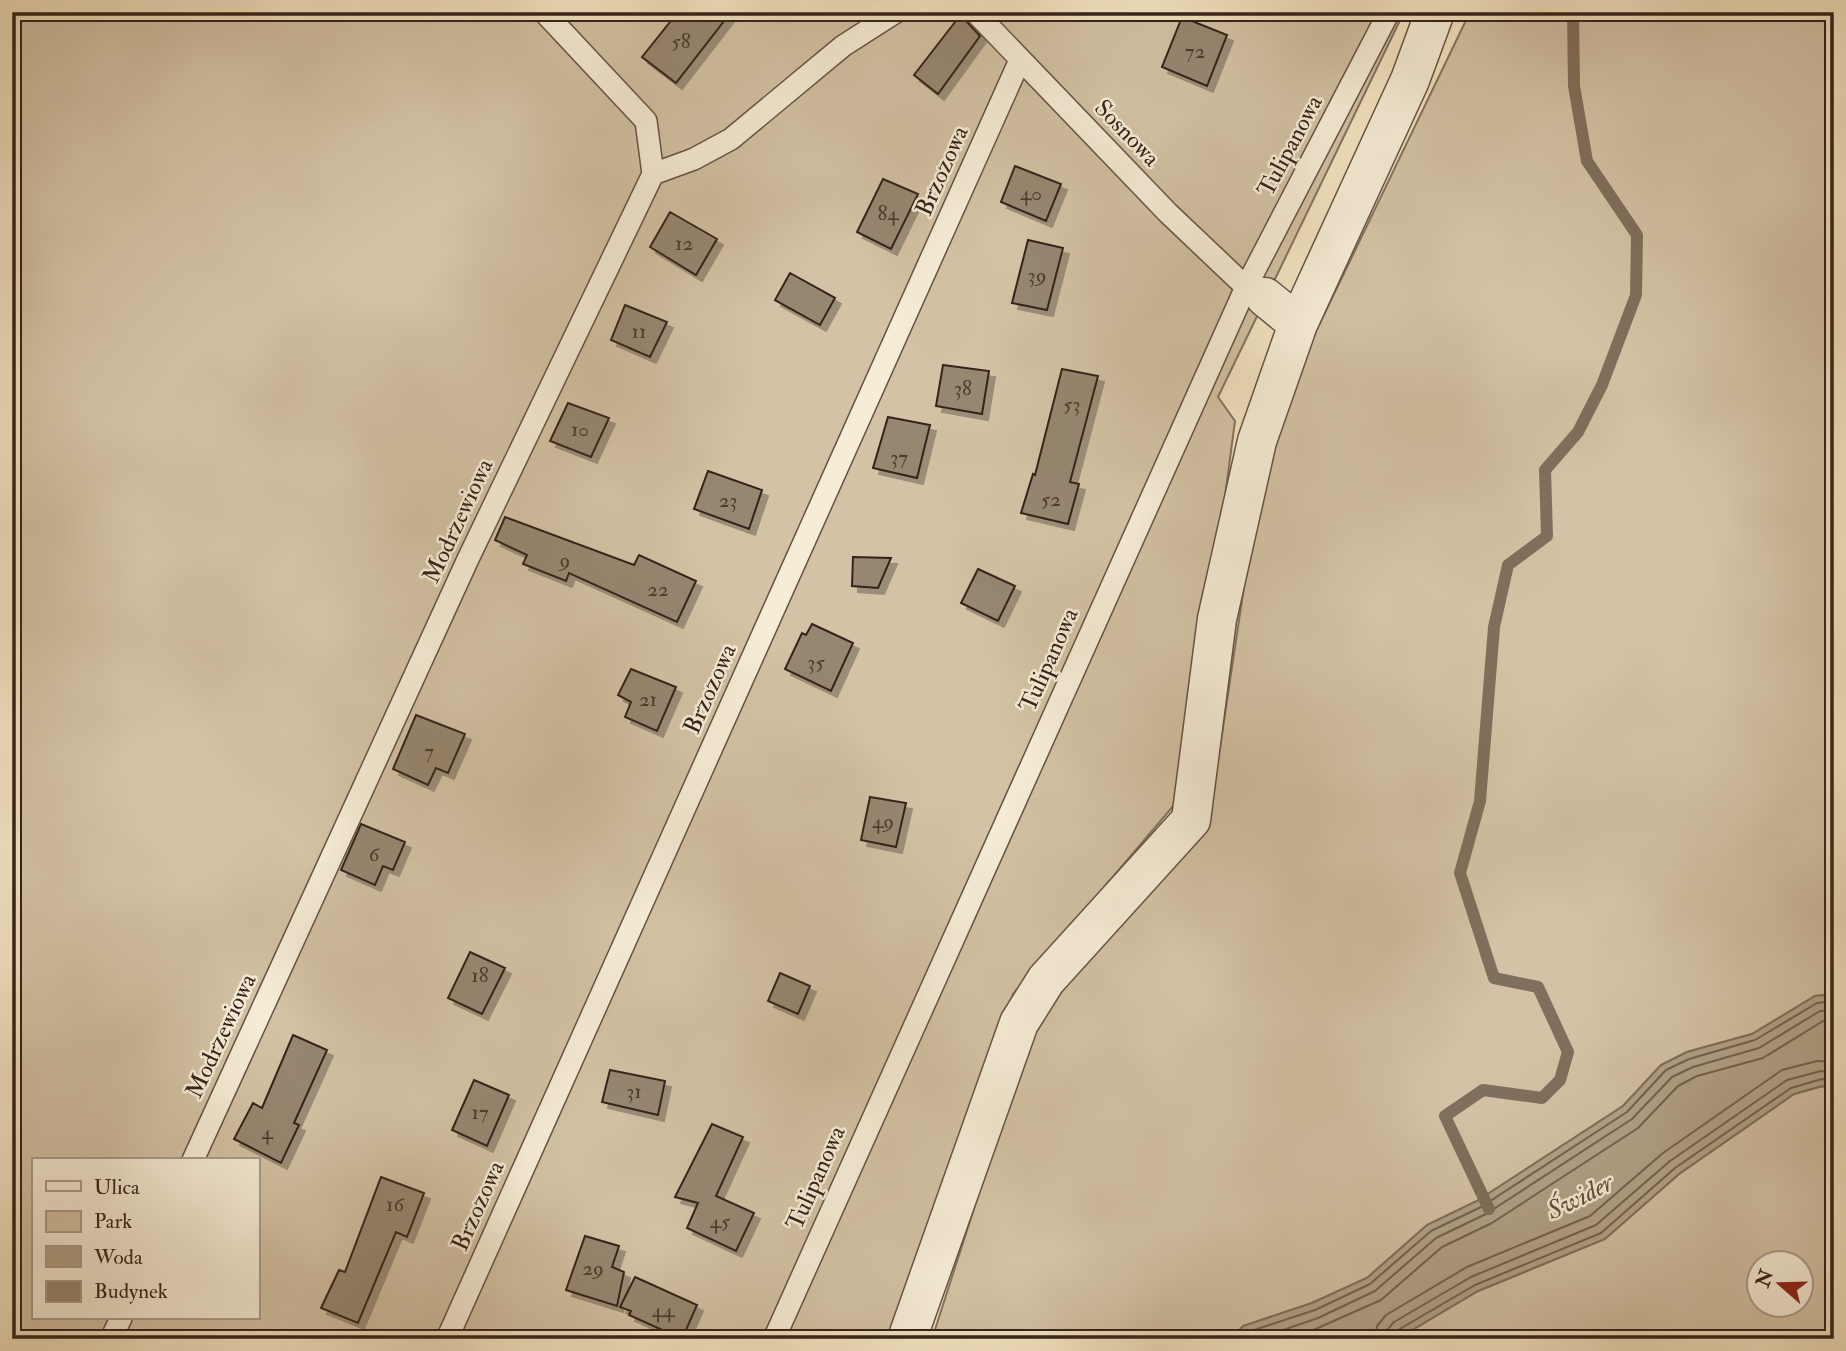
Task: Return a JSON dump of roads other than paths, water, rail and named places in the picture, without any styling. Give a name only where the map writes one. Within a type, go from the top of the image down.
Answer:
[{"type":"street","points":[[908,1339],[1019,1023],[1046,980],[1191,820],[1216,619],[1257,441],[1298,324],[1410,80],[1435,12]]},
{"type":"street","points":[[1255,292],[1298,324]]},
{"type":"lane","points":[[544,12],[646,121],[653,173],[694,159],[731,139],[843,46],[897,12]]},
{"type":"lane","name":"Sosnowa","points":[[975,12],[1168,213],[1255,292]]},
{"type":"lane","name":"Tulipanowa","points":[[774,1339],[1255,292],[1389,12]]},
{"type":"lane","name":"Brzozowa","points":[[447,1339],[1020,60]]},
{"type":"lane","name":"Modrzewiowa","points":[[193,1158],[463,571],[653,173]]},
{"type":"lane","points":[[111,1339],[120,1320]]},
{"type":"water","name":"Świder","points":[[1834,994],[1834,1089],[1822,1086],[1794,1094],[1679,1174],[1605,1239],[1478,1291],[1397,1339],[1232,1339],[1243,1326],[1312,1303],[1367,1278],[1427,1225],[1477,1201],[1623,1106],[1661,1065],[1687,1052],[1752,1034],[1815,996]]},
{"type":"waterway","points":[[1489,1209],[1445,1116],[1483,1090],[1542,1098],[1560,1080],[1568,1052],[1538,987],[1494,978],[1460,873],[1480,801],[1494,627],[1508,565],[1547,536],[1545,470],[1578,432],[1602,385],[1636,295],[1637,235],[1587,161],[1574,86],[1573,12]]}]
